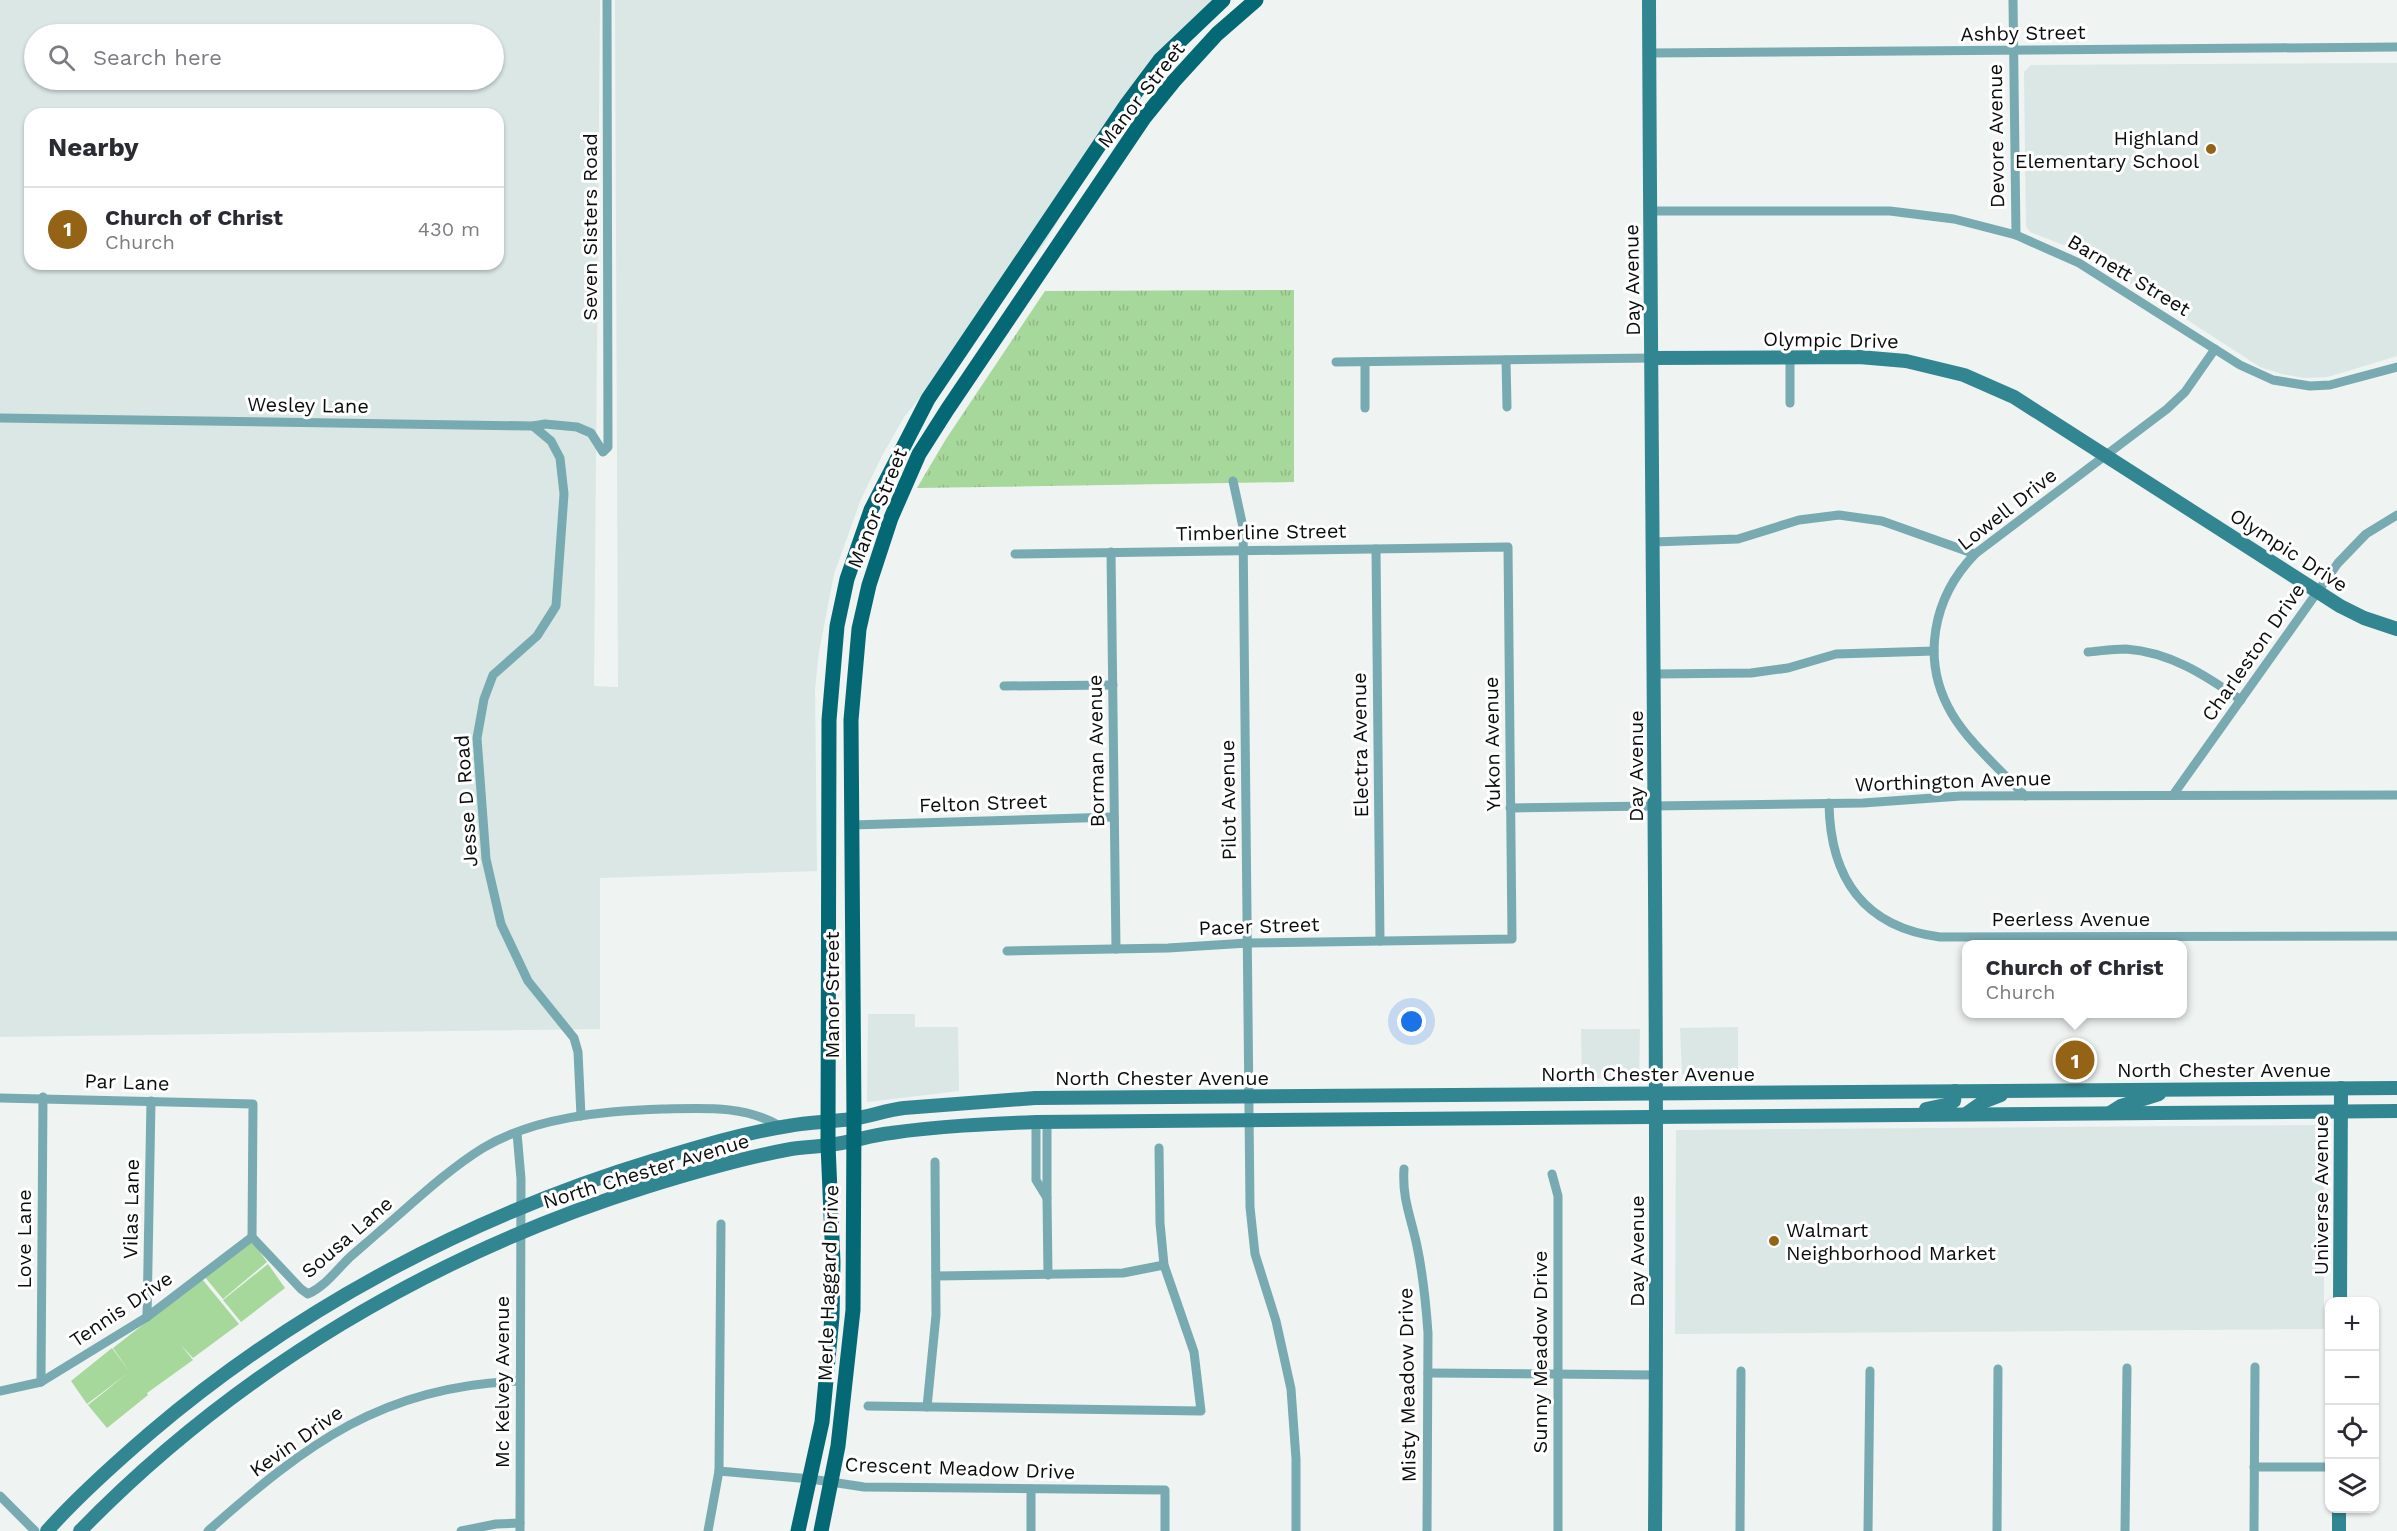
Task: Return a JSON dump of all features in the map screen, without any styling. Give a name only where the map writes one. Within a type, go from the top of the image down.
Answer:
[{"type":"main road","name":"Manor Street","points":[[828,1146],[829,720],[837,626],[847,579],[871,510],[928,399],[1127,104],[1160,60],[1223,0]]},
{"type":"main road","name":"Manor Street","points":[[853,1141],[852,720],[859,629],[869,585],[891,518],[919,454],[1144,118],[1217,34],[1256,0]]},
{"type":"main road","name":"Day Avenue","points":[[1649,0],[1656,806],[1655,1531]]},
{"type":"main road","name":"Olympic Drive","points":[[1652,358],[1879,358],[1933,366],[1964,375],[2014,397],[2317,592],[2364,618],[2397,629]]},
{"type":"main road","name":"Universe Avenue","points":[[2340,1297],[2341,1088]]},
{"type":"main road","name":"North Chester Avenue","points":[[46,1531],[102,1476],[200,1392],[300,1322],[409,1259],[520,1208],[619,1171],[691,1149],[782,1127],[854,1119],[885,1110],[985,1101],[1248,1096],[2397,1088]]},
{"type":"main road","points":[[2108,1114],[2121,1106],[2175,1089]]},
{"type":"main road","points":[[1900,1115],[1950,1104],[1954,1101],[1955,1091]]},
{"type":"main road","points":[[1966,1114],[1983,1102],[2012,1091]]},
{"type":"main road","name":"North Chester Avenue","points":[[80,1531],[140,1472],[189,1430],[257,1379],[355,1316],[420,1280],[519,1233],[608,1199],[697,1172],[793,1149],[828,1146],[888,1133],[1041,1121],[2397,1111]]},
{"type":"main road","name":"Merle Haggard Drive","points":[[821,1531],[832,1482],[845,1392],[852,1320],[853,1141]]},
{"type":"main road","name":"Merle Haggard Drive","points":[[798,1531],[811,1479],[825,1397],[832,1317],[833,1262],[828,1146]]},
{"type":"main road","points":[[93,1518],[104,1488],[102,1476]]},
{"type":"main road","points":[[2339,1513],[2339,1531]]},
{"type":"street","name":"Seven Sisters Road","points":[[603,452],[608,447],[607,0]]},
{"type":"street","name":"Devore Avenue","points":[[2013,0],[2016,236]]},
{"type":"street","name":"Ashby Street","points":[[1649,53],[2397,47]]},
{"type":"street","name":"Barnett Street","points":[[1651,211],[1890,211],[1954,219],[2016,236],[2050,249],[2107,279],[2215,349],[2257,374],[2273,380],[2300,385],[2330,385],[2397,367]]},
{"type":"street","name":"Lowell Drive","points":[[2025,796],[1962,729],[1952,714],[1938,680],[1934,651],[1934,634],[1943,600],[1952,582],[1975,554],[2167,409],[2185,392],[2215,349]]},
{"type":"street","name":"Olympic Drive","points":[[1336,362],[1652,358]]},
{"type":"street","points":[[1790,358],[1790,403]]},
{"type":"street","points":[[1506,360],[1507,407]]},
{"type":"street","points":[[1365,362],[1365,408]]},
{"type":"street","name":"Wesley Lane","points":[[0,418],[533,426],[545,424],[577,427],[591,433],[603,452]]},
{"type":"street","name":"Jesse D Road","points":[[533,426],[551,441],[560,458],[564,494],[556,606],[537,636],[493,675],[477,732],[486,859],[501,924],[528,981],[574,1038],[578,1052],[581,1116]]},
{"type":"street","name":"Pilot Avenue","points":[[1233,481],[1243,527],[1244,550],[1248,1120],[1251,1230],[1291,1389],[1296,1459],[1296,1531]]},
{"type":"street","points":[[1653,542],[1738,539],[1799,520],[1839,515],[1882,521],[1975,554]]},
{"type":"street","name":"Charleston Drive","points":[[2173,795],[2317,592],[2351,548],[2375,528],[2397,515]]},
{"type":"street","name":"Timberline Street","points":[[1015,554],[1508,547]]},
{"type":"street","name":"Yukon Avenue","points":[[1508,547],[1512,939]]},
{"type":"street","name":"Electra Avenue","points":[[1376,549],[1380,941]]},
{"type":"street","name":"Borman Avenue","points":[[1112,552],[1116,949]]},
{"type":"street","points":[[2088,652],[2124,649],[2168,658],[2205,675],[2241,700]]},
{"type":"street","points":[[1654,674],[1751,673],[1788,668],[1836,654],[1934,651]]},
{"type":"street","points":[[1004,686],[1113,684]]},
{"type":"street","name":"Worthington Avenue","points":[[1510,808],[1829,803],[1961,796],[2397,795]]},
{"type":"street","name":"Peerless Avenue","points":[[1829,803],[1831,843],[1843,876],[1852,890],[1875,913],[1889,922],[1924,935],[1940,938],[2397,936]]},
{"type":"street","name":"Felton Street","points":[[852,825],[1114,817]]},
{"type":"street","name":"Pacer Street","points":[[1007,951],[1248,943],[1512,939]]},
{"type":"street","name":"Par Lane","points":[[0,1098],[43,1097],[253,1104],[252,1237]]},
{"type":"street","name":"Love Lane","points":[[41,1382],[43,1097]]},
{"type":"street","name":"Vilas Lane","points":[[147,1317],[151,1101]]},
{"type":"street","points":[[519,1233],[521,1179],[517,1133],[540,1125],[581,1116],[610,1111],[638,1110],[727,1109],[764,1116],[782,1127]]},
{"type":"street","points":[[1041,1121],[1036,1180],[1047,1198],[1048,1275]]},
{"type":"street","name":"Sousa Lane","points":[[252,1237],[305,1293],[311,1293],[464,1162],[484,1147],[517,1133]]},
{"type":"street","points":[[868,1406],[1202,1411],[1194,1352],[1164,1265],[1160,1223],[1159,1148]]},
{"type":"street","points":[[927,1407],[936,1315],[935,1162]]},
{"type":"street","name":"Misty Meadow Drive","points":[[1404,1169],[1403,1190],[1415,1235],[1426,1300],[1427,1531]]},
{"type":"street","name":"Sunny Meadow Drive","points":[[1552,1174],[1558,1196],[1558,1531]]},
{"type":"street","points":[[708,1531],[719,1471],[721,1224]]},
{"type":"street","name":"Mc Kelvey Avenue","points":[[519,1233],[520,1527]]},
{"type":"street","name":"Tennis Drive","points":[[0,1391],[41,1382],[147,1317],[252,1237]]},
{"type":"street","points":[[936,1276],[1123,1273],[1164,1265]]},
{"type":"street","points":[[2254,1531],[2255,1367]]},
{"type":"street","points":[[2125,1531],[2127,1368]]},
{"type":"street","points":[[1997,1531],[1998,1369]]},
{"type":"street","points":[[1740,1531],[1741,1371]]},
{"type":"street","points":[[1868,1531],[1870,1371]]},
{"type":"street","points":[[1428,1373],[1656,1375]]},
{"type":"street","name":"Kevin Drive","points":[[208,1531],[308,1451],[342,1428],[374,1412],[432,1392],[463,1386],[520,1381]]},
{"type":"street","points":[[2254,1467],[2325,1467]]},
{"type":"street","name":"Crescent Meadow Drive","points":[[719,1471],[811,1479],[864,1487],[1165,1490],[1165,1531]]},
{"type":"street","points":[[1031,1489],[1031,1531]]},
{"type":"street","points":[[0,1496],[35,1531]]},
{"type":"street","points":[[461,1531],[496,1524],[520,1527]]},
{"type":"shaded area","points":[[0,0],[600,0],[594,686],[618,687],[615,0],[1217,0],[1151,64],[1043,246],[904,417],[861,499],[834,574],[819,652],[815,689],[817,871],[600,878],[600,1029],[0,1037]]},
{"type":"shaded area","name":"Highland Elementary School","points":[[2397,63],[2397,356],[2328,377],[2305,378],[2260,367],[2104,266],[2069,247],[2030,232],[2026,226],[2024,72],[2031,65]]},
{"type":"shaded area","points":[[868,1014],[915,1014],[915,1027],[958,1027],[959,1091],[867,1102]]},
{"type":"shaded area","points":[[1738,1027],[1738,1079],[1691,1079],[1682,1074],[1680,1028]]},
{"type":"shaded area","points":[[1581,1029],[1640,1029],[1639,1075],[1635,1078],[1582,1079]]},
{"type":"shaded area","points":[[2324,1125],[2324,1329],[1675,1334],[1676,1130]]},
{"type":"green space","points":[[1294,290],[1294,482],[917,488],[946,439],[1045,291]]},
{"type":"green space","points":[[252,1241],[267,1262],[223,1299],[204,1276]]},
{"type":"green space","points":[[268,1264],[285,1288],[241,1322],[223,1300]]},
{"type":"green space","points":[[202,1279],[239,1324],[193,1358],[180,1344],[193,1360],[147,1393],[148,1395],[107,1428],[88,1405],[128,1373],[87,1404],[71,1381],[112,1348],[130,1372],[113,1348]]},
{"type":"place","name":"Highland Elementary School","points":[[2211,149]]},
{"type":"place","name":"Church of Christ","points":[[2075,1060]]},
{"type":"place","name":"Walmart Neighborhood Market","points":[[1774,1241]]}]
